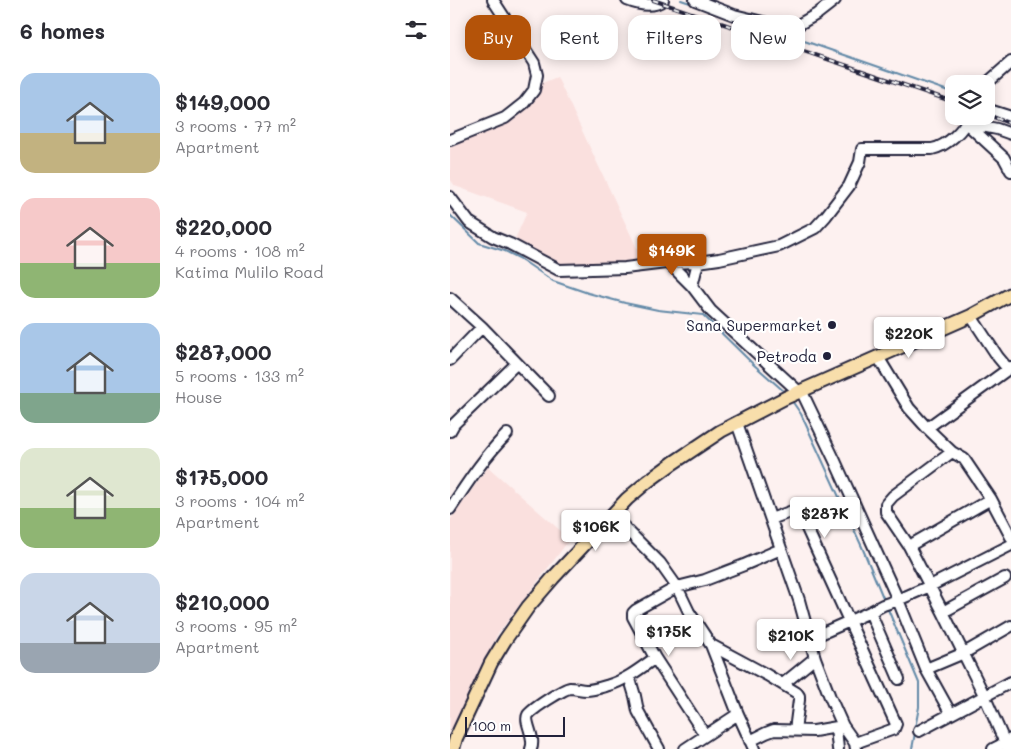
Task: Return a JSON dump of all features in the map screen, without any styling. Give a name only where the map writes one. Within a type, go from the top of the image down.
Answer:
[{"type":"main road","points":[[451,749],[491,663],[528,607],[612,515],[634,494],[673,463],[720,431],[794,393],[971,316],[1011,294]]},
{"type":"street","points":[[450,140],[506,118],[524,103],[534,90],[537,75],[534,63],[493,0]]},
{"type":"street","points":[[627,0],[652,5],[663,0]]},
{"type":"street","points":[[695,0],[734,15],[767,23],[798,25],[817,14],[835,0]]},
{"type":"street","points":[[995,76],[1011,62]]},
{"type":"street","points":[[995,112],[1011,117]]},
{"type":"street","points":[[450,197],[469,222],[493,237],[559,270],[626,268],[698,262],[780,246],[814,228],[826,216],[849,186],[860,162],[862,150],[932,149],[948,143],[964,125]]},
{"type":"street","points":[[973,125],[1004,158],[1011,170]]},
{"type":"street","points":[[984,125],[1011,134]]},
{"type":"street","points":[[692,286],[698,262]]},
{"type":"street","points":[[669,263],[692,286],[711,312],[794,393],[835,461],[892,602],[951,714]]},
{"type":"street","points":[[450,298],[482,327],[549,396]]},
{"type":"street","points":[[927,428],[1009,368],[998,358],[971,316]]},
{"type":"street","points":[[450,360],[482,327]]},
{"type":"street","points":[[878,357],[909,408],[952,452],[964,459],[991,499],[1011,537]]},
{"type":"street","points":[[450,430],[517,363]]},
{"type":"street","points":[[737,422],[799,600],[815,658],[840,727],[855,746],[894,729],[896,724],[799,511],[797,509],[771,519]]},
{"type":"street","points":[[450,509],[491,450],[507,434]]},
{"type":"street","points":[[952,452],[893,496],[886,504],[886,512],[909,546],[1008,744],[993,749]]},
{"type":"street","points":[[909,546],[991,499]]},
{"type":"street","points":[[612,515],[660,564],[677,587],[689,612],[711,645],[752,745],[766,733],[774,730],[814,731],[840,727]]},
{"type":"street","points":[[809,639],[930,586],[1011,545]]},
{"type":"street","points":[[705,735],[655,658],[633,617],[633,613],[677,587],[705,580],[781,549]]},
{"type":"street","points":[[943,612],[1005,578]]},
{"type":"street","points":[[870,612],[899,679]]},
{"type":"street","points":[[926,669],[964,653],[1011,626]]},
{"type":"street","points":[[711,645],[768,675],[800,696],[795,730]]},
{"type":"street","points":[[531,749],[533,745],[527,719],[528,715],[533,711],[569,688],[586,690],[609,685],[629,676],[655,658]]},
{"type":"street","points":[[783,684],[815,658]]},
{"type":"street","points":[[629,676],[638,711],[659,749]]},
{"type":"street","points":[[919,731],[1011,682]]},
{"type":"street","points":[[685,749],[738,714]]},
{"type":"street","points":[[838,749],[840,727]]},
{"type":"shaded area","points":[[557,77],[643,261],[561,269],[515,239],[527,212],[455,186],[450,179],[450,148],[517,114],[536,97],[540,84]]},
{"type":"shaded area","points":[[488,467],[570,539],[497,635],[450,741],[450,520]]},
{"type":"waterway","points":[[681,0],[693,4]]},
{"type":"waterway","points":[[805,41],[945,90]]},
{"type":"waterway","points":[[450,215],[479,243],[505,251],[519,258],[553,281],[625,303],[658,310],[703,315],[786,393]]},
{"type":"waterway","points":[[792,401],[801,414],[862,547],[884,600]]},
{"type":"waterway","points":[[887,607],[919,683],[919,707],[915,728]]},
{"type":"waterway","points":[[912,749],[915,733]]},
{"type":"railway","points":[[653,0],[945,99]]},
{"type":"railway","points":[[995,118],[1011,124]]},
{"type":"place","name":"Sana Supermarket","points":[[832,325]]},
{"type":"place","name":"Petroda","points":[[827,356]]}]
